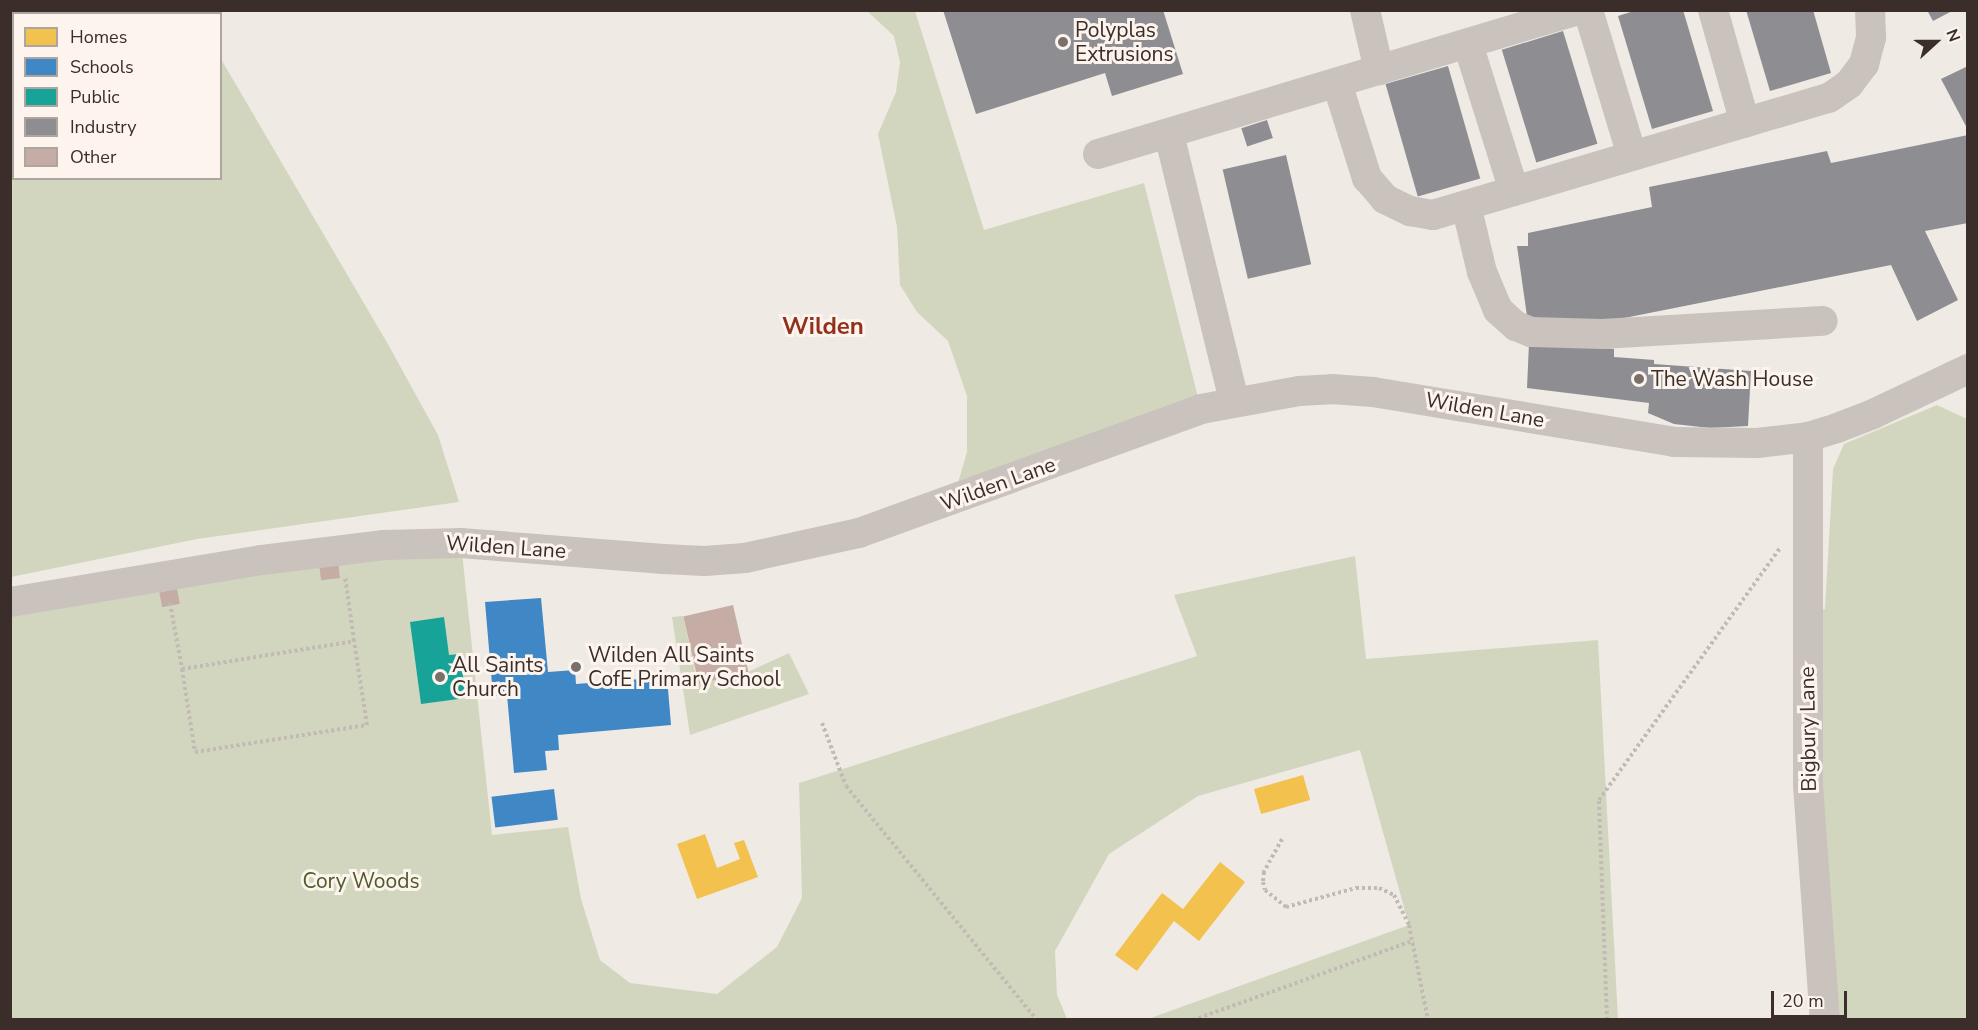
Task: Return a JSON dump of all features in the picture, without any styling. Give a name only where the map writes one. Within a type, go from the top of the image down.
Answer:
[{"type":"street","points":[[1365,10],[1378,70]]},
{"type":"street","points":[[1098,154],[1468,44],[1535,17],[1578,10]]},
{"type":"street","points":[[1588,10],[1632,156]]},
{"type":"street","points":[[1713,10],[1745,123]]},
{"type":"street","points":[[1337,83],[1367,177],[1385,199],[1410,212],[1433,215],[1829,98],[1849,84],[1864,64],[1871,37],[1870,10]]},
{"type":"street","points":[[1468,44],[1514,191]]},
{"type":"street","points":[[1169,134],[1234,401]]},
{"type":"street","points":[[1467,205],[1482,272],[1498,310],[1516,326],[1531,332],[1602,334],[1823,321]]},
{"type":"street","name":"Wilden Lane","points":[[10,602],[166,575],[341,549],[460,543],[663,559],[705,561],[745,558],[859,533],[997,485],[1152,424],[1234,401],[1299,391],[1352,390],[1405,396],[1674,441],[1757,443],[1808,437],[1873,414],[1968,369]]},
{"type":"street","name":"Bigbury Lane","points":[[1808,437],[1808,785],[1825,1020]]},
{"type":"path","points":[[1607,1020],[1599,800],[1807,511]]},
{"type":"path","points":[[166,575],[195,752],[367,725],[341,549]]},
{"type":"path","points":[[182,669],[354,641]]},
{"type":"path","points":[[822,723],[846,786],[1037,1020]]},
{"type":"path","points":[[1282,839],[1264,872],[1265,890],[1286,907],[1356,888],[1378,888],[1394,895],[1401,906],[1413,941],[1428,1020]]},
{"type":"path","points":[[1193,1020],[1413,941]]},
{"type":"green space","points":[[11,10],[192,11],[12,12],[12,180],[222,180],[222,61],[389,346],[438,435],[459,502],[197,539],[11,577]]},
{"type":"green space","points":[[867,11],[915,11],[984,230],[1144,183],[1201,409],[953,500],[967,452],[967,396],[948,341],[917,312],[900,285],[897,227],[878,134],[896,92],[900,62],[894,36]]},
{"type":"green space","points":[[1937,405],[1967,419],[1967,1019],[1825,1019],[1807,613],[1825,609],[1833,469],[1844,444]]},
{"type":"green space","name":"Cory Woods","points":[[461,543],[492,835],[568,827],[581,899],[600,960],[630,983],[717,994],[777,947],[802,898],[799,783],[1197,656],[1174,595],[1355,556],[1366,659],[1598,640],[1618,1019],[1148,1019],[1409,925],[1360,750],[1198,796],[1109,854],[1055,951],[1057,995],[1067,1019],[11,1020],[11,602]]},
{"type":"green space","points":[[683,616],[698,684],[748,672],[789,653],[809,694],[690,735],[672,617]]},
{"type":"building: Homes","points":[[1303,775],[1310,800],[1261,814],[1254,789]]},
{"type":"building: Homes","points":[[705,834],[717,868],[740,859],[734,843],[744,840],[758,877],[697,899],[677,844]]},
{"type":"building: Homes","points":[[1220,862],[1245,882],[1199,941],[1174,921],[1137,971],[1115,955],[1162,893],[1183,909]]},
{"type":"building: Schools","points":[[541,598],[548,672],[575,670],[576,684],[667,677],[671,725],[558,735],[559,750],[545,751],[547,770],[514,773],[507,695],[493,696],[485,602]]},
{"type":"building: Schools","points":[[554,789],[558,820],[495,827],[491,797]]},
{"type":"building: Public","name":"All Saints Church","points":[[444,617],[449,655],[460,654],[466,698],[421,704],[410,622]]},
{"type":"building: Industry","name":"Polyplas Extrusions","points":[[943,10],[1163,10],[1183,74],[1112,96],[1105,73],[976,114]]},
{"type":"building: Industry","points":[[1637,10],[1683,10],[1713,111],[1652,129],[1618,16]]},
{"type":"building: Industry","points":[[1746,10],[1813,10],[1831,73],[1770,91]]},
{"type":"building: Industry","points":[[1927,10],[1954,10],[1933,21]]},
{"type":"building: Industry","points":[[1563,31],[1597,144],[1536,163],[1502,50]]},
{"type":"building: Industry","points":[[1448,66],[1480,178],[1418,196],[1386,84]]},
{"type":"building: Industry","points":[[1968,66],[1968,130],[1941,79]]},
{"type":"building: Industry","points":[[1267,120],[1273,138],[1247,146],[1241,128]]},
{"type":"building: Industry","points":[[1968,135],[1968,223],[1925,231],[1958,300],[1917,321],[1891,265],[1594,324],[1528,323],[1517,246],[1528,246],[1528,233],[1652,207],[1649,187],[1827,151],[1831,163]]},
{"type":"building: Industry","points":[[1286,155],[1311,264],[1248,279],[1223,170]]},
{"type":"building: Industry","name":"The Wash House","points":[[1529,343],[1614,349],[1614,357],[1654,360],[1654,364],[1751,371],[1748,426],[1710,428],[1674,424],[1648,413],[1649,403],[1527,388]]},
{"type":"building: Other","points":[[338,562],[340,578],[321,580],[319,564]]},
{"type":"building: Other","points":[[177,589],[180,604],[162,607],[159,592]]},
{"type":"building: Other","points":[[733,605],[749,672],[699,684],[683,616]]},
{"type":"place","name":"Polyplas Extrusions","points":[[1063,42]]},
{"type":"place","name":"The Wash House","points":[[1639,379]]},
{"type":"place","name":"Wilden All Saints CofE Primary School","points":[[576,667]]},
{"type":"place","name":"All Saints Church","points":[[440,677]]},
{"type":"district","name":"Wilden","points":[[823,327]]}]
